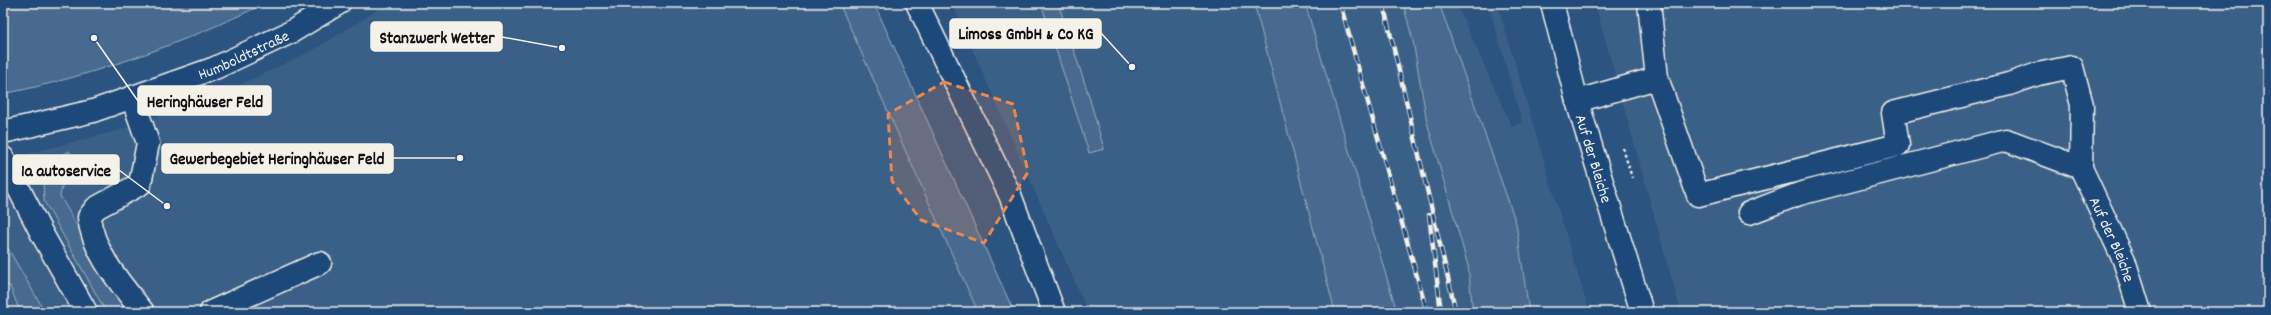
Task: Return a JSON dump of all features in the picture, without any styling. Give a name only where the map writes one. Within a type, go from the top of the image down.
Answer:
[{"type":"street","name":"Humboldtstraße","points":[[3,132],[93,111],[214,68],[291,32],[339,3]]},
{"type":"street","points":[[917,3],[1010,195],[1054,312]]},
{"type":"street","name":"Auf der Bleiche","points":[[1552,3],[1577,101],[1642,312]]},
{"type":"street","points":[[1649,3],[1657,78],[1698,195],[1898,145],[1893,113],[2009,84],[2038,74],[2072,67],[2082,106],[2081,168],[2006,140],[1799,194],[1749,213]]},
{"type":"street","points":[[1577,101],[1657,78]]},
{"type":"street","points":[[132,97],[148,143],[140,184],[96,208],[89,217],[90,229],[113,275],[143,312]]},
{"type":"street","points":[[3,158],[42,234],[86,312]]},
{"type":"street","name":"Auf der Bleiche","points":[[2081,168],[2124,260],[2140,312]]},
{"type":"street","points":[[211,312],[320,263]]},
{"type":"highlighted area","points":[[944,82],[1013,104],[1028,172],[984,243],[921,220],[892,181],[888,114]]},
{"type":"shaded area","points":[[3,3],[266,3],[203,32],[138,57],[71,78],[3,94]]},
{"type":"shaded area","points":[[389,3],[839,3],[978,312],[3,312],[3,160],[121,130],[233,88],[312,51]]},
{"type":"shaded area","points":[[839,3],[874,3],[1014,312],[978,312]]},
{"type":"shaded area","points":[[952,3],[1254,3],[1335,312],[1088,312]]},
{"type":"shaded area","points":[[1041,3],[1058,3],[1088,93],[1104,149],[1089,153]]},
{"type":"shaded area","points":[[1254,3],[1305,3],[1397,312],[1335,312]]},
{"type":"shaded area","points":[[1305,3],[1403,3],[1413,41],[1427,122],[1468,266],[1473,312],[1397,312]]},
{"type":"shaded area","points":[[1403,3],[1439,3],[1516,223],[1529,312],[1473,312],[1468,266],[1427,122],[1413,41]]},
{"type":"shaded area","points":[[1439,3],[1456,3],[1512,127],[1522,122],[1488,3],[1497,3],[1589,312],[1529,312],[1516,223]]},
{"type":"shaded area","points":[[1595,3],[2268,3],[2268,312],[1681,312]]},
{"type":"shaded area","points":[[69,151],[76,164],[65,174],[60,196],[127,312],[106,312],[44,201],[43,180],[45,172],[52,162]]},
{"type":"shaded area","points":[[6,245],[45,312],[20,312],[10,286],[3,285],[3,247]]},
{"type":"railway","points":[[1340,3],[1427,312]]},
{"type":"railway","points":[[1383,3],[1456,312]]},
{"type":"railway","points":[[1429,215],[1441,312]]},
{"type":"place","name":"Heringhäuser Feld","points":[[94,38]]},
{"type":"place","name":"Stanzwerk Wetter","points":[[562,48]]},
{"type":"place","name":"Limoss GmbH & Co KG","points":[[1132,67]]},
{"type":"place","name":"Gewerbegebiet Heringhäuser Feld","points":[[460,158]]},
{"type":"place","name":"1a autoservice","points":[[167,206]]}]
